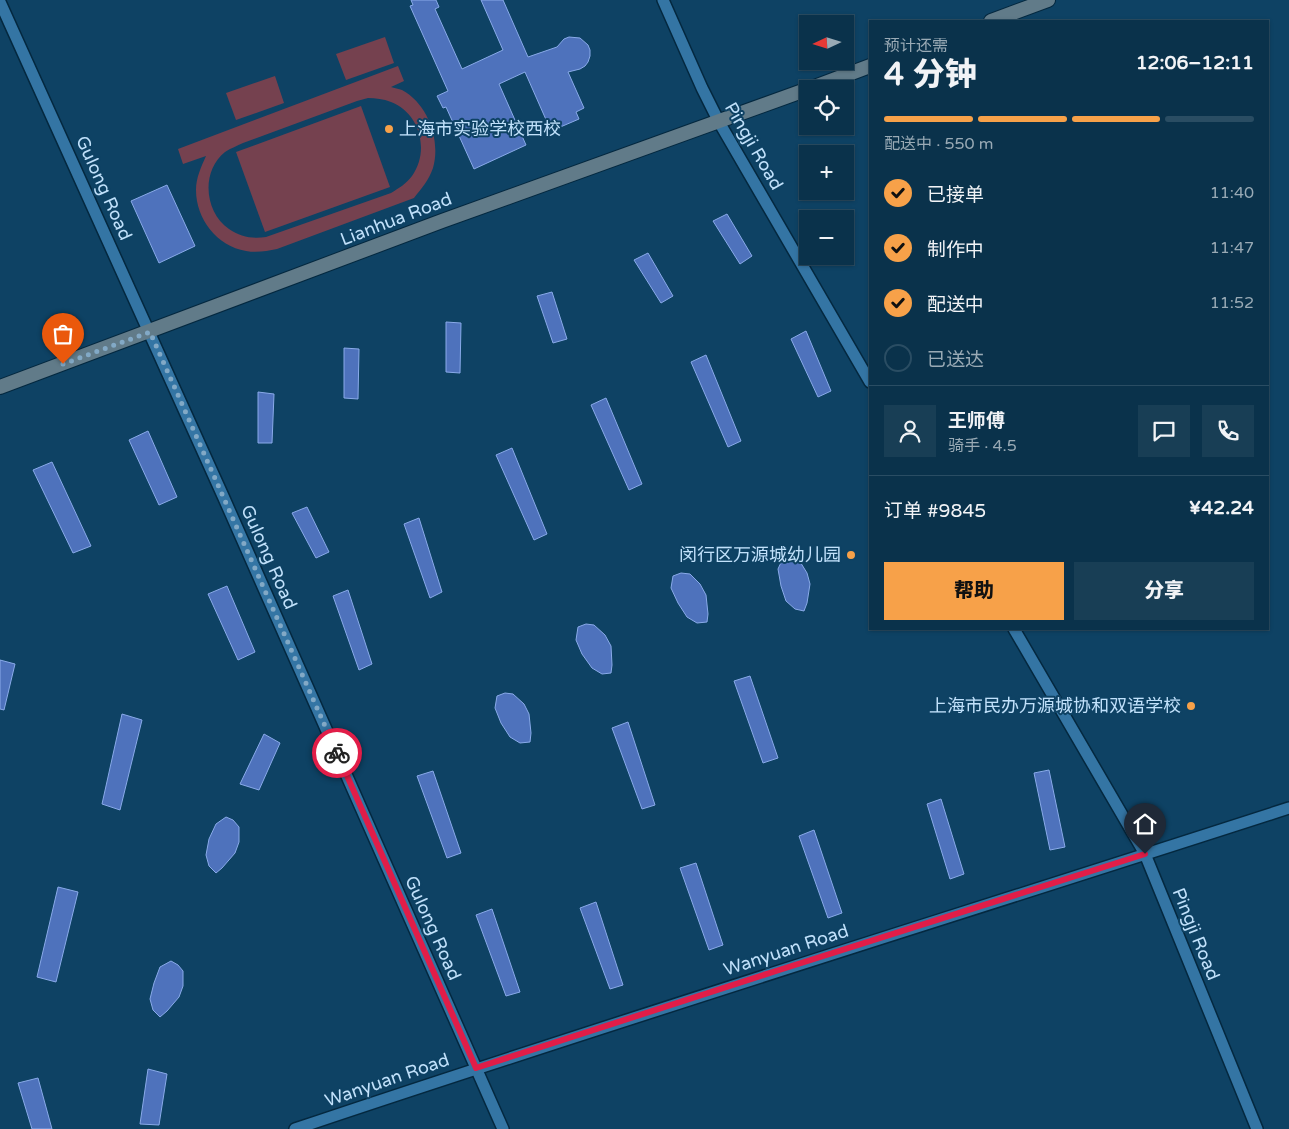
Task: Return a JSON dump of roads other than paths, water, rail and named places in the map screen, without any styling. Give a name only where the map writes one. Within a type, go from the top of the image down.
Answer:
[{"type":"main road","points":[[994,20],[1048,0]]},
{"type":"main road","name":"Lianhua Road","points":[[832,80],[869,66]]},
{"type":"main road","name":"Lianhua Road","points":[[0,387],[433,225],[799,92]]},
{"type":"street","name":"Pingji Road","points":[[662,0],[719,122],[869,380]]},
{"type":"street","name":"Gulong Road","points":[[0,2],[150,332],[503,1129]]},
{"type":"street","name":"Pingji Road","points":[[1015,630],[1145,854],[1257,1129]]},
{"type":"street","name":"Wanyuan Road","points":[[295,1129],[776,971],[1289,808]]},
{"type":"place","name":"上海市实验学校西校","points":[[389,129]]},
{"type":"place","name":"闵行区万源城幼儿园","points":[[851,555]]},
{"type":"place","name":"上海市民办万源城协和双语学校","points":[[1191,706]]}]
